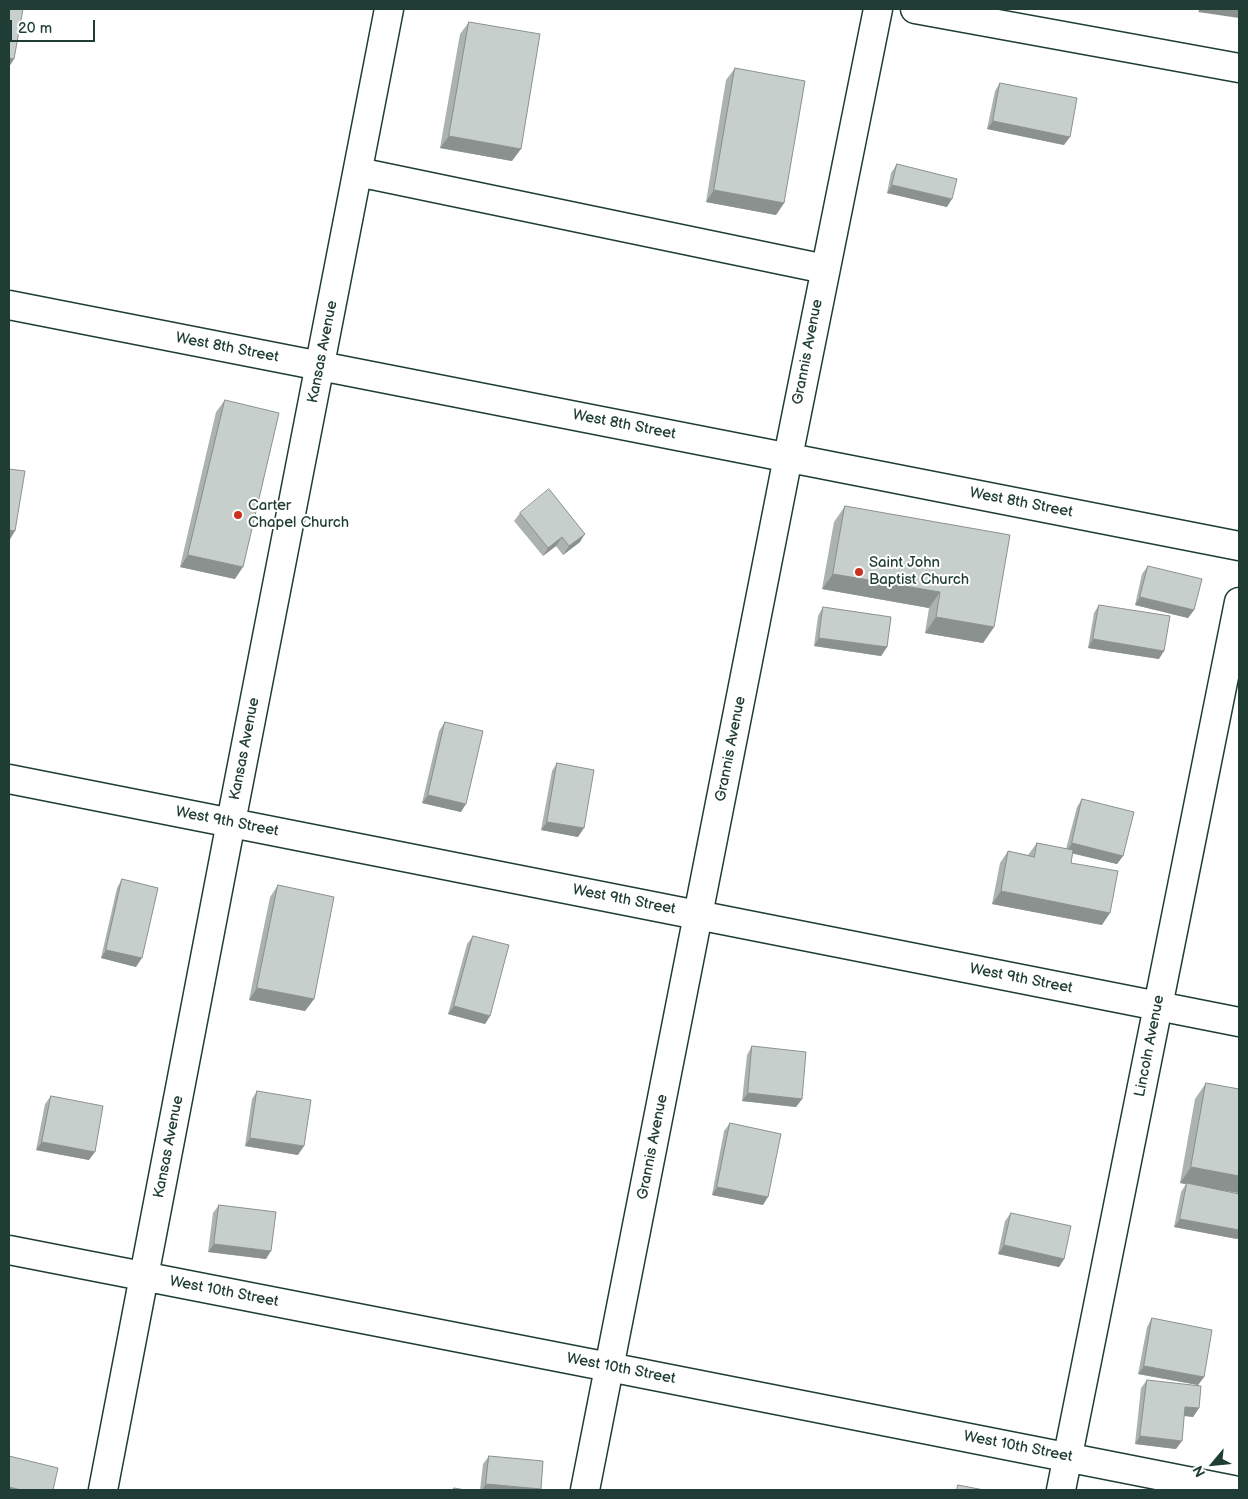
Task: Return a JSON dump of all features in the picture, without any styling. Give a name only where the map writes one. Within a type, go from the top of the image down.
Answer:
[{"type":"street","name":"Kansas Avenue","points":[[103,1490],[389,9]]},
{"type":"street","name":"Grannis Avenue","points":[[585,1490],[825,269],[878,9]]},
{"type":"street","points":[[915,9],[1239,68]]},
{"type":"street","points":[[358,172],[825,269]]},
{"type":"street","name":"West 8th Street","points":[[9,305],[1239,546]]},
{"type":"street","name":"Lincoln Avenue","points":[[1061,1490],[1239,602]]},
{"type":"street","name":"West 9th Street","points":[[9,779],[1239,1022]]},
{"type":"street","name":"West 10th Street","points":[[9,1250],[1233,1490]]},
{"type":"building","points":[[9,9],[23,9],[14,59],[9,58]]},
{"type":"building","points":[[469,22],[540,34],[521,149],[449,136]]},
{"type":"building","points":[[735,68],[805,81],[784,203],[714,190]]},
{"type":"building","points":[[1000,83],[1077,98],[1070,137],[993,121]]},
{"type":"building","points":[[897,164],[957,179],[952,199],[892,185]]},
{"type":"building","points":[[225,400],[279,413],[243,567],[188,555]]},
{"type":"building","points":[[9,469],[25,471],[15,531],[9,530]]},
{"type":"building","points":[[549,489],[585,534],[569,546],[562,537],[548,548],[520,513]]},
{"type":"building","points":[[845,506],[1010,535],[994,627],[936,617],[940,592],[833,574]]},
{"type":"building","points":[[1148,566],[1202,579],[1194,610],[1140,597]]},
{"type":"building","points":[[1099,605],[1170,616],[1164,651],[1093,639]]},
{"type":"building","points":[[823,607],[891,617],[887,647],[819,638]]},
{"type":"building","points":[[445,722],[483,731],[466,804],[428,795]]},
{"type":"building","points":[[557,763],[594,770],[584,828],[547,822]]},
{"type":"building","points":[[1082,799],[1134,812],[1123,856],[1072,843]]},
{"type":"building","points":[[1037,843],[1073,850],[1071,863],[1118,871],[1110,913],[1001,891],[1008,851],[1034,857]]},
{"type":"building","points":[[122,879],[158,888],[142,958],[106,950]]},
{"type":"building","points":[[278,885],[334,897],[314,999],[257,988]]},
{"type":"building","points":[[473,936],[509,945],[490,1016],[454,1006]]},
{"type":"building","points":[[752,1046],[806,1052],[802,1099],[748,1093]]},
{"type":"building","points":[[1206,1083],[1239,1089],[1239,1176],[1191,1167]]},
{"type":"building","points":[[257,1091],[311,1100],[304,1146],[250,1138]]},
{"type":"building","points":[[51,1096],[103,1106],[95,1152],[42,1142]]},
{"type":"building","points":[[730,1123],[781,1134],[768,1197],[717,1187]]},
{"type":"building","points":[[1187,1183],[1239,1194],[1239,1230],[1180,1219]]},
{"type":"building","points":[[219,1205],[276,1212],[271,1251],[214,1244]]},
{"type":"building","points":[[1011,1213],[1071,1226],[1064,1259],[1004,1245]]},
{"type":"building","points":[[1152,1318],[1212,1330],[1204,1377],[1144,1366]]},
{"type":"building","points":[[1147,1380],[1201,1386],[1199,1408],[1185,1407],[1182,1441],[1140,1436]]},
{"type":"building","points":[[9,1456],[58,1468],[53,1490],[21,1490],[9,1487]]},
{"type":"building","points":[[489,1456],[543,1461],[541,1489],[486,1484]]},
{"type":"building","points":[[958,1485],[984,1490],[957,1490]]},
{"type":"place","name":"Carter Chapel Church","points":[[238,515]]},
{"type":"place","name":"Saint John Baptist Church","points":[[859,572]]}]
